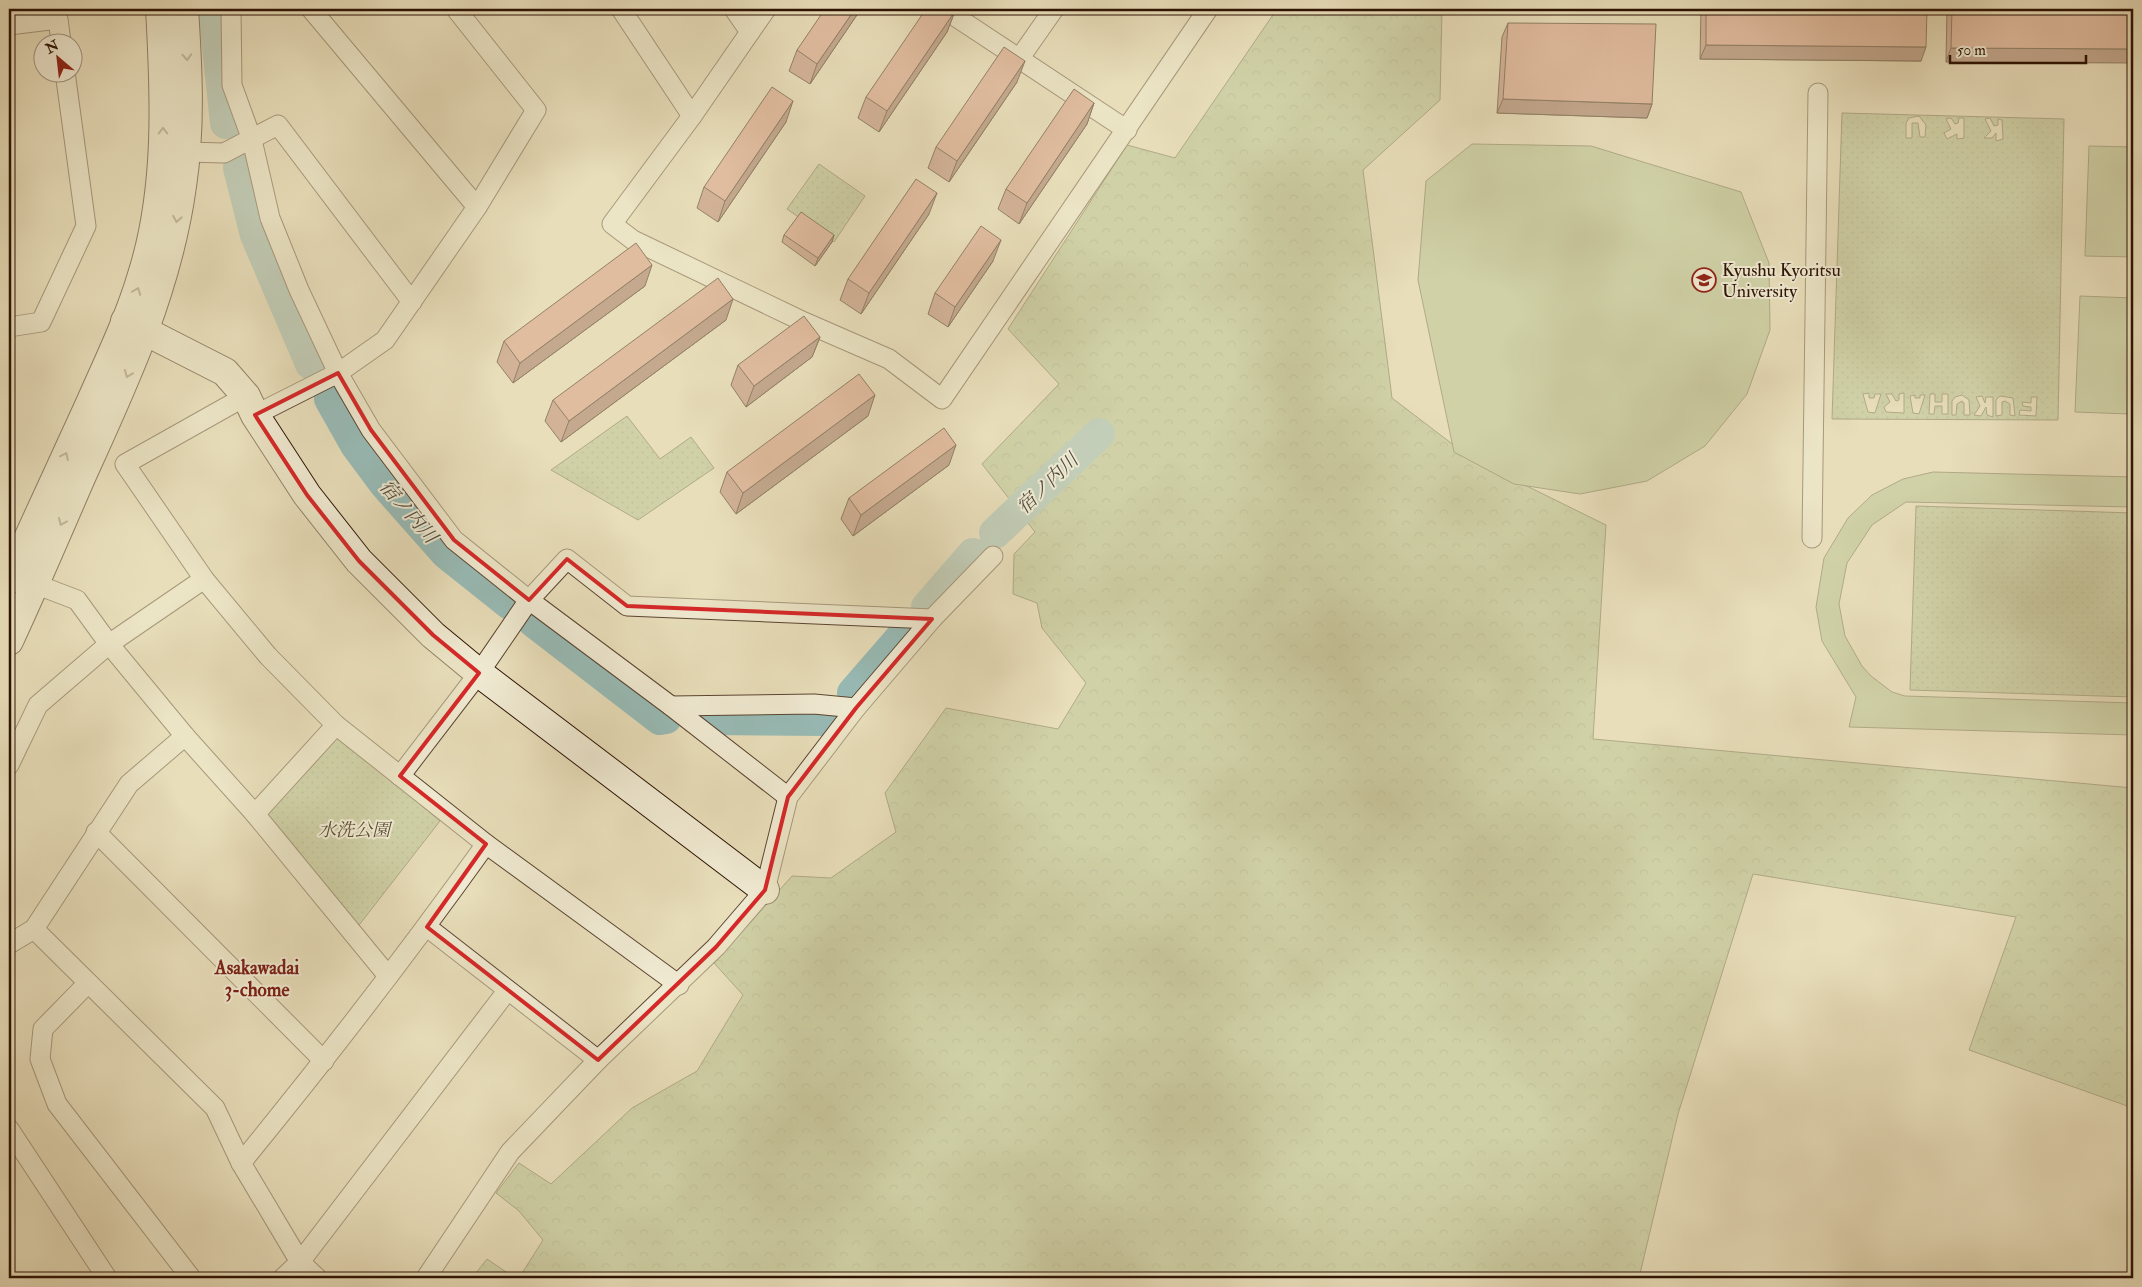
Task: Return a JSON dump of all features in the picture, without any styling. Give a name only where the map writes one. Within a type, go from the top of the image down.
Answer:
[{"type":"street","points":[[135,326],[156,211],[163,142],[164,71],[160,9]]},
{"type":"street","points":[[9,641],[22,582],[135,326],[164,278],[174,234],[186,152],[189,97],[184,9]]},
{"type":"street","points":[[231,9],[232,86],[252,140],[270,218],[299,290],[338,373],[371,430],[454,540],[529,600],[671,706],[788,797]]},
{"type":"street","points":[[311,9],[477,207]]},
{"type":"street","points":[[456,9],[536,110],[477,207],[385,340],[338,373],[250,406],[124,464],[204,579],[268,656],[336,725],[486,844],[679,986]]},
{"type":"street","points":[[621,9],[692,116]]},
{"type":"street","points":[[734,9],[750,32]]},
{"type":"street","points":[[766,9],[692,116],[612,224],[633,240],[804,322],[889,358],[942,399],[1208,9]]},
{"type":"street","points":[[944,9],[1127,130]]},
{"type":"street","points":[[1019,59],[1054,9]]},
{"type":"street","points":[[9,25],[58,20],[60,32]]},
{"type":"street","points":[[9,327],[41,322],[86,226],[66,82]]},
{"type":"street","points":[[1812,538],[1818,93]]},
{"type":"street","points":[[186,152],[224,153],[278,125],[412,302]]},
{"type":"street","points":[[135,326],[225,372],[250,406],[307,494],[360,561],[433,635],[479,673],[765,890]]},
{"type":"street","points":[[426,1278],[510,1152],[598,1060],[679,986],[716,947],[765,890],[788,797],[856,708],[932,619],[993,556]]},
{"type":"street","points":[[400,776],[479,673],[529,600],[567,559],[627,606],[932,619]]},
{"type":"street","points":[[9,765],[38,706],[109,644],[204,579]]},
{"type":"street","points":[[22,582],[77,600],[109,644],[186,736],[255,814],[388,976]]},
{"type":"street","points":[[671,706],[814,704],[856,708]]},
{"type":"street","points":[[255,814],[336,725]]},
{"type":"street","points":[[9,944],[34,929],[129,784],[186,736]]},
{"type":"street","points":[[96,832],[324,1061]]},
{"type":"street","points":[[241,1163],[324,1061],[427,927],[486,844]]},
{"type":"street","points":[[427,927],[598,1060]]},
{"type":"street","points":[[34,929],[215,1108],[241,1163],[300,1262],[317,1278]]},
{"type":"street","points":[[88,983],[43,1029],[40,1059],[57,1104],[191,1278]]},
{"type":"street","points":[[283,1278],[300,1262],[507,991]]},
{"type":"street","points":[[9,1129],[107,1278]]},
{"type":"highlighted area","points":[[338,373],[371,430],[454,540],[529,600],[567,559],[627,606],[932,619],[856,708],[788,797],[765,890],[716,947],[598,1060],[427,927],[486,844],[400,776],[479,673],[433,635],[359,561],[307,495],[255,415]]},
{"type":"green space","points":[[1277,9],[1442,9],[1440,100],[1363,170],[1392,398],[1472,459],[1606,525],[1593,739],[2133,788],[2133,1108],[1969,1050],[2016,917],[1753,874],[1678,1114],[1639,1278],[519,1278],[543,1240],[519,1211],[496,1193],[519,1163],[551,1184],[632,1108],[697,1071],[743,995],[714,963],[792,876],[831,878],[896,832],[885,793],[946,708],[1058,729],[1086,683],[1042,628],[1037,603],[1013,594],[1014,554],[1035,532],[982,464],[1059,384],[1008,329],[1127,145],[1175,158]]},
{"type":"green space","points":[[1842,113],[2064,119],[2058,420],[1832,419]],"holes":[[[1919,116],[1926,125],[1925,137],[1920,137],[1918,123],[1912,123],[1912,138],[1906,138],[1906,123],[1909,118]],[[1951,118],[1955,124],[1958,123],[1959,118],[1964,118],[1964,138],[1957,139],[1957,134],[1947,139],[1944,133],[1951,129],[1946,119]],[[1990,118],[1994,126],[1998,125],[1998,119],[2002,120],[2003,139],[1996,141],[1996,133],[1992,138],[1984,138],[1991,131],[1985,119]],[[1869,393],[1869,398],[1874,398],[1875,394],[1881,394],[1875,413],[1868,412],[1863,394]],[[1904,393],[1904,413],[1886,412],[1884,407],[1890,402],[1886,394],[1892,394],[1896,401],[1899,400],[1899,394]],[[1930,394],[1935,394],[1935,402],[1942,402],[1942,394],[1948,394],[1948,414],[1942,414],[1942,406],[1935,406],[1934,414],[1929,414]],[[1915,395],[1915,398],[1920,398],[1920,395],[1925,395],[1919,414],[1913,413],[1910,396]],[[1962,395],[1969,400],[1970,415],[1964,415],[1964,403],[1962,401],[1957,404],[1956,415],[1952,415],[1952,401],[1955,397]],[[1982,396],[1985,403],[1986,397],[1993,397],[1993,417],[1987,415],[1986,407],[1981,416],[1974,415],[1980,406],[1976,397]],[[2000,396],[2013,398],[2015,416],[2010,415],[2010,404],[2005,401],[2002,402],[2002,415],[1996,416],[1996,400]],[[2031,397],[2037,397],[2036,416],[2019,415],[2020,410],[2031,411],[2031,407],[2023,406],[2022,402],[2031,403]]]},
{"type":"green space","points":[[1472,144],[1591,146],[1741,192],[1769,263],[1770,330],[1747,394],[1705,446],[1647,481],[1580,494],[1514,484],[1454,452],[1418,280],[1426,181]]},
{"type":"green space","points":[[2089,146],[2133,147],[2133,257],[2085,256]]},
{"type":"green space","points":[[819,164],[865,196],[834,242],[787,209]]},
{"type":"green space","points":[[2080,296],[2133,298],[2130,414],[2075,412]]},
{"type":"green space","points":[[627,416],[660,459],[691,437],[714,468],[638,520],[551,470]]},
{"type":"green space","points":[[1933,472],[2133,477],[2133,507],[1906,502],[1872,525],[1847,563],[1839,604],[1845,636],[1862,666],[1871,676],[1892,692],[1905,696],[2133,703],[2133,735],[1849,727],[1856,697],[1822,641],[1816,607],[1824,558],[1848,518],[1872,495],[1903,479]]},
{"type":"green space","points":[[1916,506],[2133,513],[2133,697],[1910,690]]},
{"type":"green space","name":"水洗公園","points":[[338,735],[440,821],[356,929],[261,814]]},
{"type":"green space","points":[[487,1259],[515,1278],[472,1278]]},
{"type":"building","points":[[825,9],[855,9],[817,64],[797,50]]},
{"type":"building","points":[[926,9],[951,9],[955,11],[887,111],[866,97]]},
{"type":"building","points":[[1706,9],[1927,9],[1926,47],[1706,45]]},
{"type":"building","points":[[1952,9],[2133,9],[2133,49],[1951,48]]},
{"type":"building","points":[[1508,23],[1656,24],[1652,104],[1503,99]]},
{"type":"building","points":[[1004,47],[1025,61],[957,161],[936,147]]},
{"type":"building","points":[[772,87],[793,101],[725,201],[704,187]]},
{"type":"building","points":[[1074,89],[1094,103],[1027,203],[1006,189]]},
{"type":"building","points":[[916,179],[937,193],[869,293],[848,279]]},
{"type":"building","points":[[801,212],[834,235],[818,258],[784,235]]},
{"type":"building","points":[[981,226],[1001,240],[955,307],[935,293]]},
{"type":"building","points":[[636,243],[652,265],[520,363],[504,341]]},
{"type":"building","points":[[718,278],[733,299],[569,421],[553,400]]},
{"type":"building","points":[[804,316],[820,337],[754,386],[738,365]]},
{"type":"building","points":[[859,374],[875,395],[743,493],[727,472]]},
{"type":"building","points":[[944,428],[956,445],[861,515],[849,498]]},
{"type":"waterway","name":"宿ノ内川","points":[[214,9],[226,123]]},
{"type":"waterway","name":"宿ノ内川","points":[[239,168],[256,235],[311,364]]},
{"type":"waterway","name":"宿ノ内川","points":[[330,399],[356,445],[385,484],[446,553],[510,604]]},
{"type":"waterway","name":"宿ノ内川","points":[[995,533],[1099,434]]},
{"type":"waterway","name":"宿ノ内川","points":[[927,607],[973,554]]},
{"type":"waterway","name":"宿ノ内川","points":[[533,621],[660,719],[666,718]]},
{"type":"waterway","name":"宿ノ内川","points":[[853,693],[906,632]]},
{"type":"waterway","name":"宿ノ内川","points":[[708,719],[829,720]]},
{"type":"place","name":"Kyushu Kyoritsu University","points":[[1704,280]]},
{"type":"district","name":"Asakawadai 3-chome","points":[[257,978]]}]
